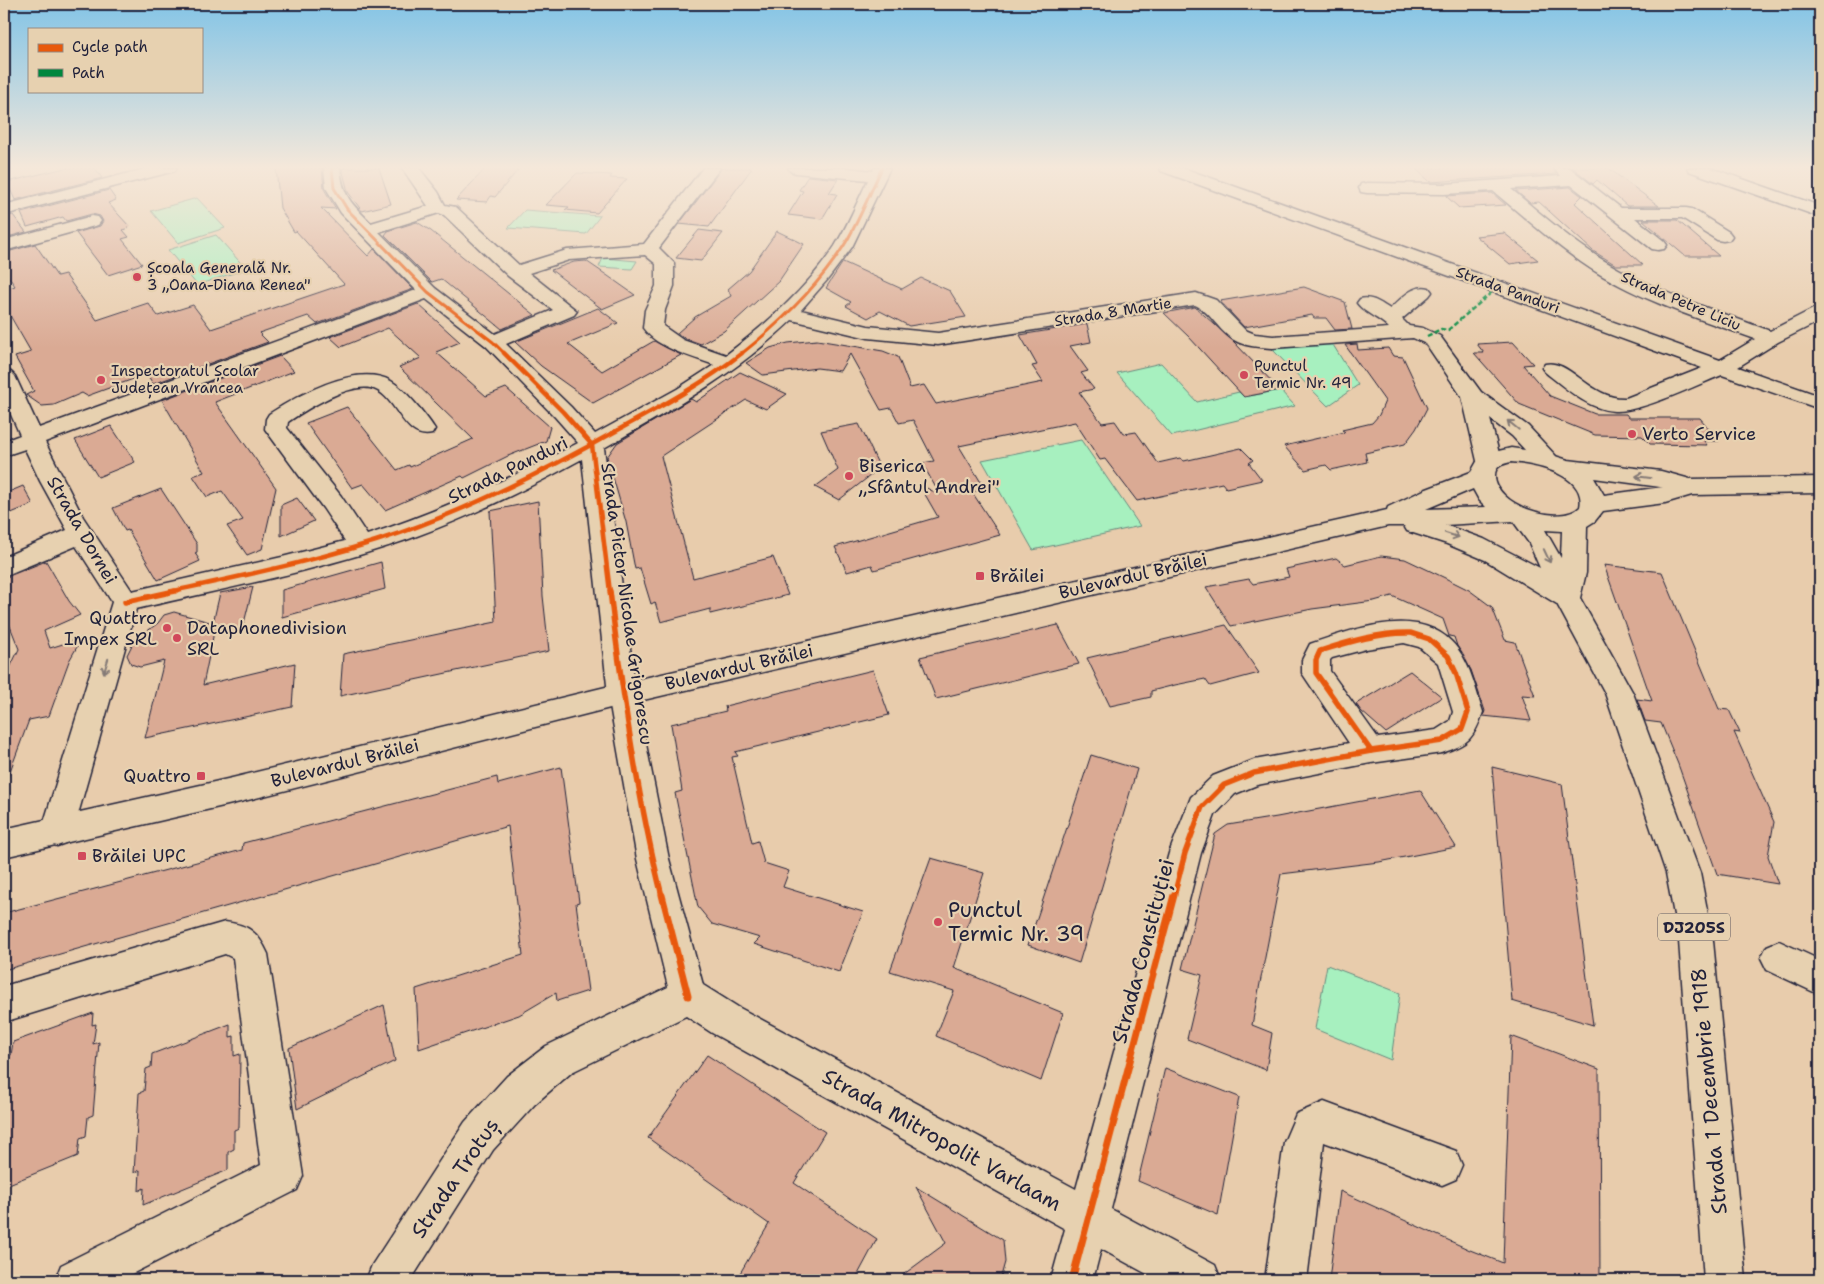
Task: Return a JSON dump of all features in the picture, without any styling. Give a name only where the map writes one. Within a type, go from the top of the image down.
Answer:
[{"type":"street","points":[[4,246],[68,228]]},
{"type":"street","points":[[368,230],[375,228]]},
{"type":"street","points":[[468,228],[516,272],[567,311],[493,342]]},
{"type":"street","points":[[649,248],[665,228]]},
{"type":"street","name":"Strada Panduri","points":[[125,602],[321,557],[362,545],[436,520],[491,496],[592,445],[691,389],[728,363],[788,314],[836,256],[852,228]]},
{"type":"street","name":"Strada Panduri","points":[[1334,228],[1820,403]]},
{"type":"street","name":"Strada Petre Liciu","points":[[1549,228],[1587,258],[1621,278],[1648,291],[1771,338]]},
{"type":"street","points":[[1636,228],[1658,245]]},
{"type":"street","points":[[1710,228],[1723,236]]},
{"type":"street","name":"Strada Pictor Nicolae Grigorescu","points":[[368,230],[428,292],[493,342],[563,412],[592,445],[622,694],[653,859],[688,996]]},
{"type":"street","points":[[516,272],[567,254],[649,248],[665,263],[665,286],[655,310],[653,328],[676,344],[728,363]]},
{"type":"street","points":[[4,449],[428,292]]},
{"type":"street","points":[[1367,303],[1397,325],[1422,292]]},
{"type":"street","name":"Strada 8 Martie","points":[[788,314],[868,332],[938,339],[1196,299],[1204,300],[1213,306],[1239,335],[1254,340],[1273,342],[1397,325],[1425,334],[1439,347],[1473,397]]},
{"type":"street","points":[[1552,368],[1586,394],[1613,406],[1628,404],[1723,367],[1771,338],[1820,313]]},
{"type":"street","name":"Strada Dornei","points":[[4,376],[34,438],[43,464],[82,534],[125,602],[56,832]]},
{"type":"street","points":[[362,545],[332,502],[276,429],[277,419],[297,405],[354,382],[368,380],[383,384],[424,429]]},
{"type":"street","points":[[1473,397],[1520,431],[1554,463],[1580,479],[1589,489],[1594,504],[1588,514],[1575,522],[1557,524],[1518,515],[1489,495],[1483,486],[1485,469],[1473,397]]},
{"type":"street","name":"Bulevardul Brăilei","points":[[1388,518],[1511,455],[1529,456],[1554,463]]},
{"type":"street","points":[[1554,463],[1661,480],[1690,487],[1820,485]]},
{"type":"street","points":[[1594,504],[1665,495],[1690,487]]},
{"type":"street","name":"Bulevardul Brăilei","points":[[4,843],[232,791],[622,694],[1388,518],[1518,515]]},
{"type":"street","name":"Strada 1 Decembrie 1918","points":[[1518,515],[1540,541],[1567,598],[1619,693],[1683,873],[1696,940],[1725,1280]]},
{"type":"street","points":[[1388,518],[1439,531],[1483,547],[1512,562],[1567,598],[1573,572],[1575,522]]},
{"type":"street","points":[[4,567],[82,534]]},
{"type":"street","name":"Strada Constituției","points":[[1072,1280],[1089,1222],[1185,853],[1202,807],[1224,785],[1254,773],[1371,751],[1442,741],[1462,729],[1468,712],[1450,661],[1441,647],[1424,636],[1409,632],[1338,644],[1320,651],[1316,660],[1316,673],[1371,751]]},
{"type":"street","points":[[4,1004],[225,938],[238,940],[245,944],[250,954],[283,1176],[76,1280]]},
{"type":"street","points":[[1779,958],[1820,978]]},
{"type":"street","name":"Strada Mitropolit Varlaam","points":[[688,996],[725,1020],[1089,1222],[1200,1280]]},
{"type":"street","name":"Strada Trotuș","points":[[388,1280],[479,1136],[521,1090],[559,1059],[688,996]]},
{"type":"street","points":[[1286,1280],[1304,1142],[1310,1128],[1324,1122],[1442,1165]]},
{"type":"green space","points":[[165,228],[225,228],[178,243]]},
{"type":"green space","points":[[508,228],[591,228],[586,234]]},
{"type":"green space","points":[[216,235],[246,269],[197,285],[168,250]]},
{"type":"green space","points":[[603,258],[637,261],[632,269],[599,267]]},
{"type":"green space","points":[[1330,340],[1358,385],[1328,406],[1269,346]]},
{"type":"green space","points":[[1161,363],[1197,402],[1239,392],[1244,397],[1280,390],[1295,406],[1172,436],[1117,373]]},
{"type":"green space","points":[[1081,440],[1140,526],[1033,550],[982,460]]},
{"type":"green space","points":[[1327,965],[1400,993],[1391,1060],[1315,1029]]},
{"type":"building","points":[[4,228],[23,228],[26,232],[4,238]]},
{"type":"building","points":[[93,228],[128,228],[123,230],[129,237],[122,239],[142,264],[108,275],[76,233]]},
{"type":"building","points":[[292,228],[341,228],[368,256],[374,249],[413,289],[317,324],[308,316],[259,333],[268,342],[153,384],[147,374],[87,396],[82,393],[54,405],[42,406],[26,395],[34,391],[15,357],[31,352],[4,305],[4,290],[15,286],[4,270],[4,253],[35,244],[57,276],[65,274],[97,320],[148,303],[158,316],[193,305],[211,329],[344,284],[296,231],[294,232]]},
{"type":"building","points":[[398,228],[426,228],[535,315],[502,329],[441,279],[432,282],[385,235],[388,231]]},
{"type":"building","points":[[1568,228],[1602,228],[1643,265],[1616,265],[1593,251]]},
{"type":"building","points":[[1652,228],[1686,228],[1719,256],[1685,256]]},
{"type":"building","points":[[699,230],[723,233],[701,261],[676,258]]},
{"type":"building","points":[[777,231],[804,244],[779,281],[724,331],[701,344],[684,338],[677,333],[695,317],[731,296],[728,289],[749,271]]},
{"type":"building","points":[[1504,233],[1538,260],[1510,264],[1476,236]]},
{"type":"building","points":[[586,261],[635,295],[602,309],[551,270],[574,262]]},
{"type":"building","points":[[843,262],[902,289],[921,278],[950,291],[966,317],[909,326],[880,311],[868,318],[846,306],[851,302],[826,288]]},
{"type":"building","points":[[1304,287],[1345,302],[1352,329],[1335,330],[1326,318],[1314,318],[1312,315],[1244,327],[1220,301]]},
{"type":"building","points":[[418,304],[460,342],[436,352],[486,396],[506,388],[550,427],[546,441],[508,456],[464,478],[462,476],[385,510],[363,484],[352,488],[306,423],[347,407],[397,470],[409,465],[410,467],[473,439],[399,367],[421,358],[388,328],[341,347],[330,337]]},
{"type":"building","points":[[1195,307],[1234,342],[1280,390],[1244,397],[1189,337],[1164,313]]},
{"type":"building","points":[[598,308],[618,323],[568,344],[602,371],[654,341],[681,355],[593,403],[541,366],[515,342]]},
{"type":"building","points":[[1087,324],[1091,342],[1070,346],[1088,371],[1081,373],[1094,389],[1079,392],[1102,423],[1115,421],[1124,434],[1136,432],[1158,463],[1180,458],[1184,461],[1241,448],[1253,460],[1249,463],[1262,480],[1226,488],[1222,483],[1137,501],[1105,459],[1100,460],[1075,422],[959,446],[985,489],[972,492],[1000,535],[874,570],[872,565],[847,572],[835,547],[938,517],[919,484],[940,495],[922,463],[934,461],[913,420],[899,423],[891,408],[881,410],[850,354],[840,371],[817,368],[763,375],[746,363],[770,348],[788,343],[817,340],[883,351],[898,357],[910,388],[924,385],[936,404],[1043,382],[1032,366],[1037,365],[1020,335]]},
{"type":"building","points":[[1513,342],[1533,364],[1523,365],[1550,396],[1595,414],[1626,414],[1629,418],[1700,418],[1719,441],[1704,441],[1707,445],[1650,444],[1642,436],[1595,435],[1519,404],[1474,353],[1484,353],[1477,344]]},
{"type":"building","points":[[1357,344],[1358,350],[1388,348],[1393,356],[1403,357],[1427,408],[1416,429],[1405,444],[1365,453],[1367,462],[1331,470],[1326,465],[1305,470],[1284,446],[1345,432],[1342,430],[1372,423],[1379,415],[1385,401],[1345,345]]},
{"type":"building","points":[[280,356],[294,371],[215,402],[276,488],[262,549],[247,555],[227,526],[243,520],[222,491],[207,497],[193,476],[204,472],[162,400]]},
{"type":"building","points":[[740,372],[787,394],[766,409],[746,400],[661,456],[693,578],[773,557],[788,595],[710,614],[710,609],[661,622],[655,602],[651,604],[640,568],[635,569],[626,522],[607,457],[617,443],[691,399],[696,402]]},
{"type":"building","points":[[859,424],[880,468],[839,500],[815,487],[838,470],[821,431]]},
{"type":"building","points":[[111,426],[135,462],[98,477],[75,440]]},
{"type":"building","points":[[23,486],[33,504],[4,516],[4,494]]},
{"type":"building","points":[[161,489],[197,544],[197,552],[195,553],[200,561],[158,580],[128,530],[125,531],[113,508]]},
{"type":"building","points":[[297,498],[314,521],[281,536],[281,505]]},
{"type":"building","points":[[538,501],[543,596],[549,651],[340,696],[343,654],[496,622],[490,511]]},
{"type":"building","points":[[1381,556],[1405,559],[1469,590],[1492,607],[1505,640],[1515,642],[1535,696],[1522,695],[1531,721],[1483,716],[1485,711],[1471,670],[1454,637],[1449,636],[1443,619],[1392,596],[1374,601],[1312,609],[1231,626],[1206,587],[1249,579],[1253,584],[1289,577],[1286,569],[1336,558],[1345,565]]},
{"type":"building","points":[[46,561],[69,601],[80,615],[44,631],[50,648],[82,638],[69,661],[49,716],[29,720],[6,782],[4,782],[4,680],[19,649],[4,611],[4,578]]},
{"type":"building","points":[[381,562],[385,589],[282,617],[282,590]]},
{"type":"building","points":[[1604,565],[1662,572],[1719,709],[1729,710],[1740,733],[1734,732],[1774,822],[1768,856],[1778,884],[1717,874],[1678,764],[1661,723],[1645,721],[1637,699],[1652,701]]},
{"type":"building","points":[[253,587],[243,627],[214,632],[203,685],[295,663],[292,707],[145,738],[164,661],[140,667],[131,664],[127,655],[134,641],[158,623],[164,615],[174,612],[213,623],[220,593]]},
{"type":"building","points":[[1058,625],[1079,664],[936,699],[920,657]]},
{"type":"building","points":[[1226,625],[1259,673],[1210,686],[1205,679],[1175,685],[1151,691],[1151,697],[1110,706],[1087,658]]},
{"type":"building","points":[[873,670],[889,715],[735,752],[738,756],[732,757],[752,843],[758,841],[764,863],[789,871],[783,887],[863,912],[839,972],[754,944],[760,938],[712,924],[698,907],[675,793],[682,791],[671,724],[726,711],[725,706]]},
{"type":"building","points":[[1410,671],[1442,697],[1386,733],[1361,711],[1356,704]]},
{"type":"building","points":[[1091,755],[1137,769],[1079,963],[1028,945]]},
{"type":"building","points":[[561,767],[579,902],[576,903],[588,991],[557,1001],[556,993],[519,1015],[419,1049],[416,989],[523,955],[508,826],[4,970],[4,913],[242,850],[243,843],[497,777],[498,784]]},
{"type":"building","points":[[1492,767],[1562,784],[1593,1025],[1512,1001]]},
{"type":"building","points":[[1420,790],[1456,847],[1379,862],[1281,874],[1252,1025],[1272,1033],[1266,1070],[1187,1039],[1202,975],[1182,969],[1215,834],[1228,825]]},
{"type":"building","points":[[931,858],[984,873],[954,968],[1063,1013],[1041,1081],[936,1036],[954,991],[890,971]]},
{"type":"building","points":[[384,1005],[395,1061],[297,1109],[289,1048]]},
{"type":"building","points":[[93,1013],[92,1025],[96,1024],[93,1044],[99,1042],[93,1115],[88,1117],[86,1136],[80,1138],[78,1156],[4,1186],[4,1068],[6,1056],[11,1055],[13,1042]]},
{"type":"building","points":[[230,1024],[230,1037],[234,1036],[234,1056],[240,1054],[239,1128],[234,1130],[234,1149],[228,1152],[228,1170],[143,1205],[144,1188],[139,1191],[140,1170],[134,1173],[139,1093],[144,1091],[146,1069],[151,1067],[152,1054]]},
{"type":"building","points":[[1511,1036],[1599,1069],[1600,1280],[1329,1280],[1340,1191],[1503,1263]]},
{"type":"building","points":[[707,1055],[825,1132],[794,1183],[877,1239],[855,1280],[736,1280],[769,1224],[648,1138]]},
{"type":"building","points":[[1165,1068],[1239,1097],[1218,1215],[1138,1181]]},
{"type":"building","points":[[916,1187],[1003,1240],[1005,1262],[1000,1280],[896,1280],[946,1243]]},
{"type":"marked path","points":[[1427,336],[1441,329],[1448,330],[1498,287]]},
{"type":"cycle path","points":[[365,228],[428,292],[493,342],[563,412],[592,445],[622,694],[653,859],[688,996]]},
{"type":"cycle path","points":[[125,602],[322,557],[399,533],[462,509],[585,449],[678,398],[751,346],[806,294],[836,257],[853,228]]},
{"type":"cycle path","points":[[1072,1280],[1185,853],[1202,807],[1224,785],[1254,773],[1371,751],[1442,741],[1462,729],[1468,712],[1458,680],[1448,656],[1429,639],[1411,633],[1393,634],[1352,642],[1320,651],[1316,660],[1316,673],[1371,751]]},
{"type":"place","name":"Școala Generală Nr. 3 „Oana-Diana Renea\"","points":[[137,277]]},
{"type":"place","name":"Punctul Termic Nr. 49","points":[[1244,375]]},
{"type":"place","name":"Inspectoratul Școlar Județean Vrancea","points":[[101,380]]},
{"type":"place","name":"Verto Service","points":[[1632,434]]},
{"type":"place","name":"Biserica „Sfântul Andrei\"","points":[[849,476]]},
{"type":"place","name":"Brăilei","points":[[980,576]]},
{"type":"place","name":"Quattro Impex SRL","points":[[167,628]]},
{"type":"place","name":"Dataphonedivision SRL","points":[[177,638]]},
{"type":"place","name":"Quattro","points":[[201,776]]},
{"type":"place","name":"Brăilei UPC","points":[[82,856]]},
{"type":"place","name":"Punctul Termic Nr. 39","points":[[938,922]]}]
